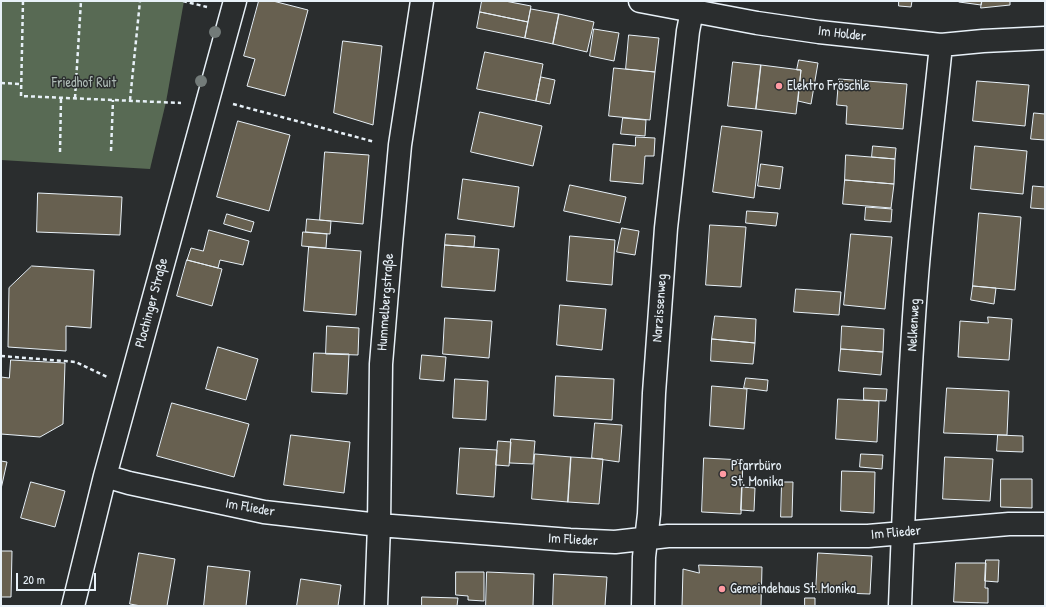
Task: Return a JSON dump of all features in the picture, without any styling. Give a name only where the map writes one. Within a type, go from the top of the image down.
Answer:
[{"type":"street","name":"Plochinger Straße","points":[[73,606],[105,476],[235,1]]},
{"type":"street","name":"Hummelbergstraße","points":[[376,606],[379,524],[381,364],[400,145],[422,1]]},
{"type":"street","name":"Im Holder","points":[[640,1],[819,32],[941,45],[1045,38]]},
{"type":"street","name":"Narzissenweg","points":[[643,606],[645,539],[649,514],[654,393],[666,228],[688,31],[692,11]]},
{"type":"street","name":"Nelkenweg","points":[[900,606],[902,533],[916,289],[924,191],[941,45]]},
{"type":"street","name":"Im Flieder","points":[[105,476],[129,483],[264,512],[379,524],[570,540],[615,542],[668,536],[854,536],[1009,524],[1045,524]]},
{"type":"path","points":[[24,1],[21,96],[208,102],[384,144],[400,145]]},
{"type":"path","points":[[75,98],[82,1]]},
{"type":"path","points":[[130,100],[140,1]]},
{"type":"path","points":[[1,83],[21,84]]},
{"type":"path","points":[[60,152],[61,98]]},
{"type":"path","points":[[111,151],[113,100]]},
{"type":"path","points":[[1,356],[76,362],[129,388]]},
{"type":"green space","name":"Friedhof Ruit","points":[[1,1],[184,1],[166,102],[150,169],[1,160]]},
{"type":"building","points":[[259,1],[273,1],[308,10],[285,96],[247,86],[255,59],[244,56]]},
{"type":"building","points":[[482,1],[505,1],[531,6],[528,22],[480,12]]},
{"type":"building","points":[[899,1],[912,1],[911,7],[899,6]]},
{"type":"building","points":[[959,1],[982,1],[981,5]]},
{"type":"building","points":[[982,1],[1010,1],[1010,5],[981,8]]},
{"type":"building","points":[[531,9],[559,14],[553,44],[525,38]]},
{"type":"building","points":[[480,12],[528,22],[525,38],[477,28]]},
{"type":"building","points":[[559,14],[594,22],[587,52],[553,44]]},
{"type":"building","points":[[594,29],[619,33],[614,61],[590,56]]},
{"type":"building","points":[[629,35],[659,38],[655,72],[626,69]]},
{"type":"building","points":[[343,41],[382,46],[373,125],[334,113]]},
{"type":"building","points":[[485,52],[543,64],[536,101],[477,89]]},
{"type":"building","points":[[799,60],[818,63],[811,104],[798,101],[801,70],[797,70]]},
{"type":"building","points":[[733,62],[761,65],[756,109],[728,106]]},
{"type":"building","name":"Elektro Fröschle","points":[[761,65],[801,70],[796,114],[756,109]]},
{"type":"building","points":[[614,68],[655,72],[650,120],[609,116]]},
{"type":"building","points":[[541,77],[555,80],[550,104],[536,101]]},
{"type":"building","points":[[839,79],[907,84],[903,129],[846,124],[847,106],[837,105]]},
{"type":"building","points":[[977,81],[1029,85],[1025,126],[973,121]]},
{"type":"building","points":[[480,112],[542,126],[533,166],[471,152]]},
{"type":"building","points":[[1034,113],[1045,114],[1045,140],[1031,139]]},
{"type":"building","points":[[623,118],[646,120],[645,136],[621,134]]},
{"type":"building","points":[[238,121],[290,135],[269,211],[217,197]]},
{"type":"building","points":[[722,126],[762,131],[754,198],[713,192]]},
{"type":"building","points":[[636,137],[655,138],[654,156],[645,156],[643,184],[610,181],[613,144],[635,146]]},
{"type":"building","points":[[873,146],[896,148],[895,159],[872,157]]},
{"type":"building","points":[[975,146],[1027,151],[1023,194],[971,189]]},
{"type":"building","points":[[325,152],[369,155],[363,224],[320,220]]},
{"type":"building","points":[[846,155],[895,159],[894,184],[845,180]]},
{"type":"building","points":[[761,164],[783,167],[780,189],[758,186]]},
{"type":"building","points":[[463,179],[519,187],[514,227],[458,219]]},
{"type":"building","points":[[845,180],[894,184],[891,208],[843,204]]},
{"type":"building","points":[[570,185],[626,197],[620,223],[564,211]]},
{"type":"building","points":[[1033,186],[1045,187],[1045,209],[1031,208]]},
{"type":"building","points":[[38,193],[122,197],[120,235],[37,232]]},
{"type":"building","points":[[866,207],[892,209],[891,222],[865,220]]},
{"type":"building","points":[[747,211],[778,213],[776,226],[746,223]]},
{"type":"building","points":[[979,213],[1021,217],[1015,290],[973,286]]},
{"type":"building","points":[[227,214],[254,222],[251,232],[224,224]]},
{"type":"building","points":[[307,219],[331,221],[330,234],[306,232]]},
{"type":"building","points":[[710,225],[746,227],[741,287],[706,285]]},
{"type":"building","points":[[622,228],[639,231],[635,255],[617,252]]},
{"type":"building","points":[[209,230],[249,241],[243,265],[220,260],[218,268],[187,260],[191,248],[203,251]]},
{"type":"building","points":[[303,232],[327,234],[326,248],[302,246]]},
{"type":"building","points":[[446,234],[475,236],[474,247],[445,245]]},
{"type":"building","points":[[851,234],[892,237],[885,309],[844,305]]},
{"type":"building","points":[[570,236],[615,240],[612,285],[567,281]]},
{"type":"building","points":[[445,245],[499,249],[495,291],[442,287]]},
{"type":"building","points":[[309,247],[361,251],[356,315],[304,311]]},
{"type":"building","points":[[187,260],[222,269],[212,306],[177,296]]},
{"type":"building","points":[[32,266],[94,270],[91,328],[66,326],[66,351],[8,347],[9,288]]},
{"type":"building","points":[[973,286],[996,288],[994,304],[971,300]]},
{"type":"building","points":[[796,289],[841,292],[839,315],[794,312]]},
{"type":"building","points":[[560,305],[606,309],[602,350],[557,345]]},
{"type":"building","points":[[715,316],[756,319],[755,343],[712,339]]},
{"type":"building","points":[[988,317],[1012,319],[1009,360],[958,357],[960,321],[988,323]]},
{"type":"building","points":[[445,318],[492,321],[489,358],[443,354]]},
{"type":"building","points":[[327,326],[359,328],[358,355],[326,354]]},
{"type":"building","points":[[842,326],[884,329],[883,352],[841,349]]},
{"type":"building","points":[[712,339],[755,343],[753,364],[711,361]]},
{"type":"building","points":[[218,347],[258,359],[246,400],[206,389]]},
{"type":"building","points":[[841,349],[883,352],[881,375],[839,371]]},
{"type":"building","points":[[314,353],[349,354],[347,394],[312,392]]},
{"type":"building","points":[[422,355],[446,357],[444,381],[420,379]]},
{"type":"building","points":[[11,360],[65,363],[63,424],[40,437],[1,434],[1,377],[9,378]]},
{"type":"building","points":[[556,376],[614,379],[612,420],[554,416]]},
{"type":"building","points":[[746,378],[768,380],[767,391],[744,388]]},
{"type":"building","points":[[455,379],[488,381],[486,420],[453,418]]},
{"type":"building","points":[[712,386],[747,389],[744,429],[710,426]]},
{"type":"building","points":[[864,388],[887,389],[886,401],[864,400]]},
{"type":"building","points":[[947,388],[1009,391],[1007,435],[944,433]]},
{"type":"building","points":[[838,399],[879,401],[877,442],[836,439]]},
{"type":"building","points":[[172,403],[249,424],[234,477],[157,456]]},
{"type":"building","points":[[595,423],[622,425],[619,462],[592,458]]},
{"type":"building","points":[[291,435],[350,442],[344,493],[284,485]]},
{"type":"building","points":[[998,435],[1023,436],[1023,452],[997,451]]},
{"type":"building","points":[[511,439],[535,441],[533,464],[510,463]]},
{"type":"building","points":[[498,441],[511,442],[509,466],[496,465]]},
{"type":"building","points":[[460,448],[497,450],[494,497],[457,494]]},
{"type":"building","points":[[535,454],[571,457],[568,502],[532,499]]},
{"type":"building","points":[[861,454],[883,455],[882,469],[860,467]]},
{"type":"building","points":[[571,457],[603,459],[599,504],[568,502]]},
{"type":"building","points":[[945,457],[993,459],[990,501],[943,499]]},
{"type":"building","name":"Pfarrbüro St. Monika","points":[[704,458],[743,460],[741,514],[702,512]]},
{"type":"building","points":[[1,461],[7,462],[1,489]]},
{"type":"building","points":[[842,471],[875,472],[874,513],[841,511]]},
{"type":"building","points":[[1001,479],[1032,479],[1032,508],[1001,507]]},
{"type":"building","points":[[31,482],[65,491],[55,527],[21,518]]},
{"type":"building","points":[[782,482],[793,482],[792,517],[781,517]]},
{"type":"building","points":[[742,487],[755,488],[754,511],[741,510]]},
{"type":"building","points":[[1,551],[12,551],[11,597],[1,597]]},
{"type":"building","points":[[139,553],[175,559],[167,606],[141,606],[130,604]]},
{"type":"building","points":[[818,553],[872,556],[870,594],[816,592]]},
{"type":"building","points":[[986,560],[999,560],[998,582],[985,581]]},
{"type":"building","points":[[956,563],[986,563],[985,588],[988,588],[988,603],[954,602]]},
{"type":"building","name":"Gemeindehaus St. Monika","points":[[699,565],[762,567],[761,606],[682,606],[683,569],[699,573]]},
{"type":"building","points":[[208,566],[250,571],[246,606],[204,606]]},
{"type":"building","points":[[456,572],[484,572],[484,601],[468,600],[468,596],[456,595]]},
{"type":"building","points":[[487,572],[534,574],[533,606],[486,606]]},
{"type":"building","points":[[554,574],[607,577],[605,606],[553,606]]},
{"type":"building","points":[[301,579],[341,585],[338,606],[297,606]]},
{"type":"building","points":[[422,597],[458,598],[457,606],[422,606]]},
{"type":"building","points":[[805,598],[815,598],[815,606],[805,606]]},
{"type":"place","name":"Elektro Fröschle","points":[[779,86]]},
{"type":"place","name":"Pfarrbüro St. Monika","points":[[723,474]]},
{"type":"place","name":"Gemeindehaus St. Monika","points":[[722,589]]}]
